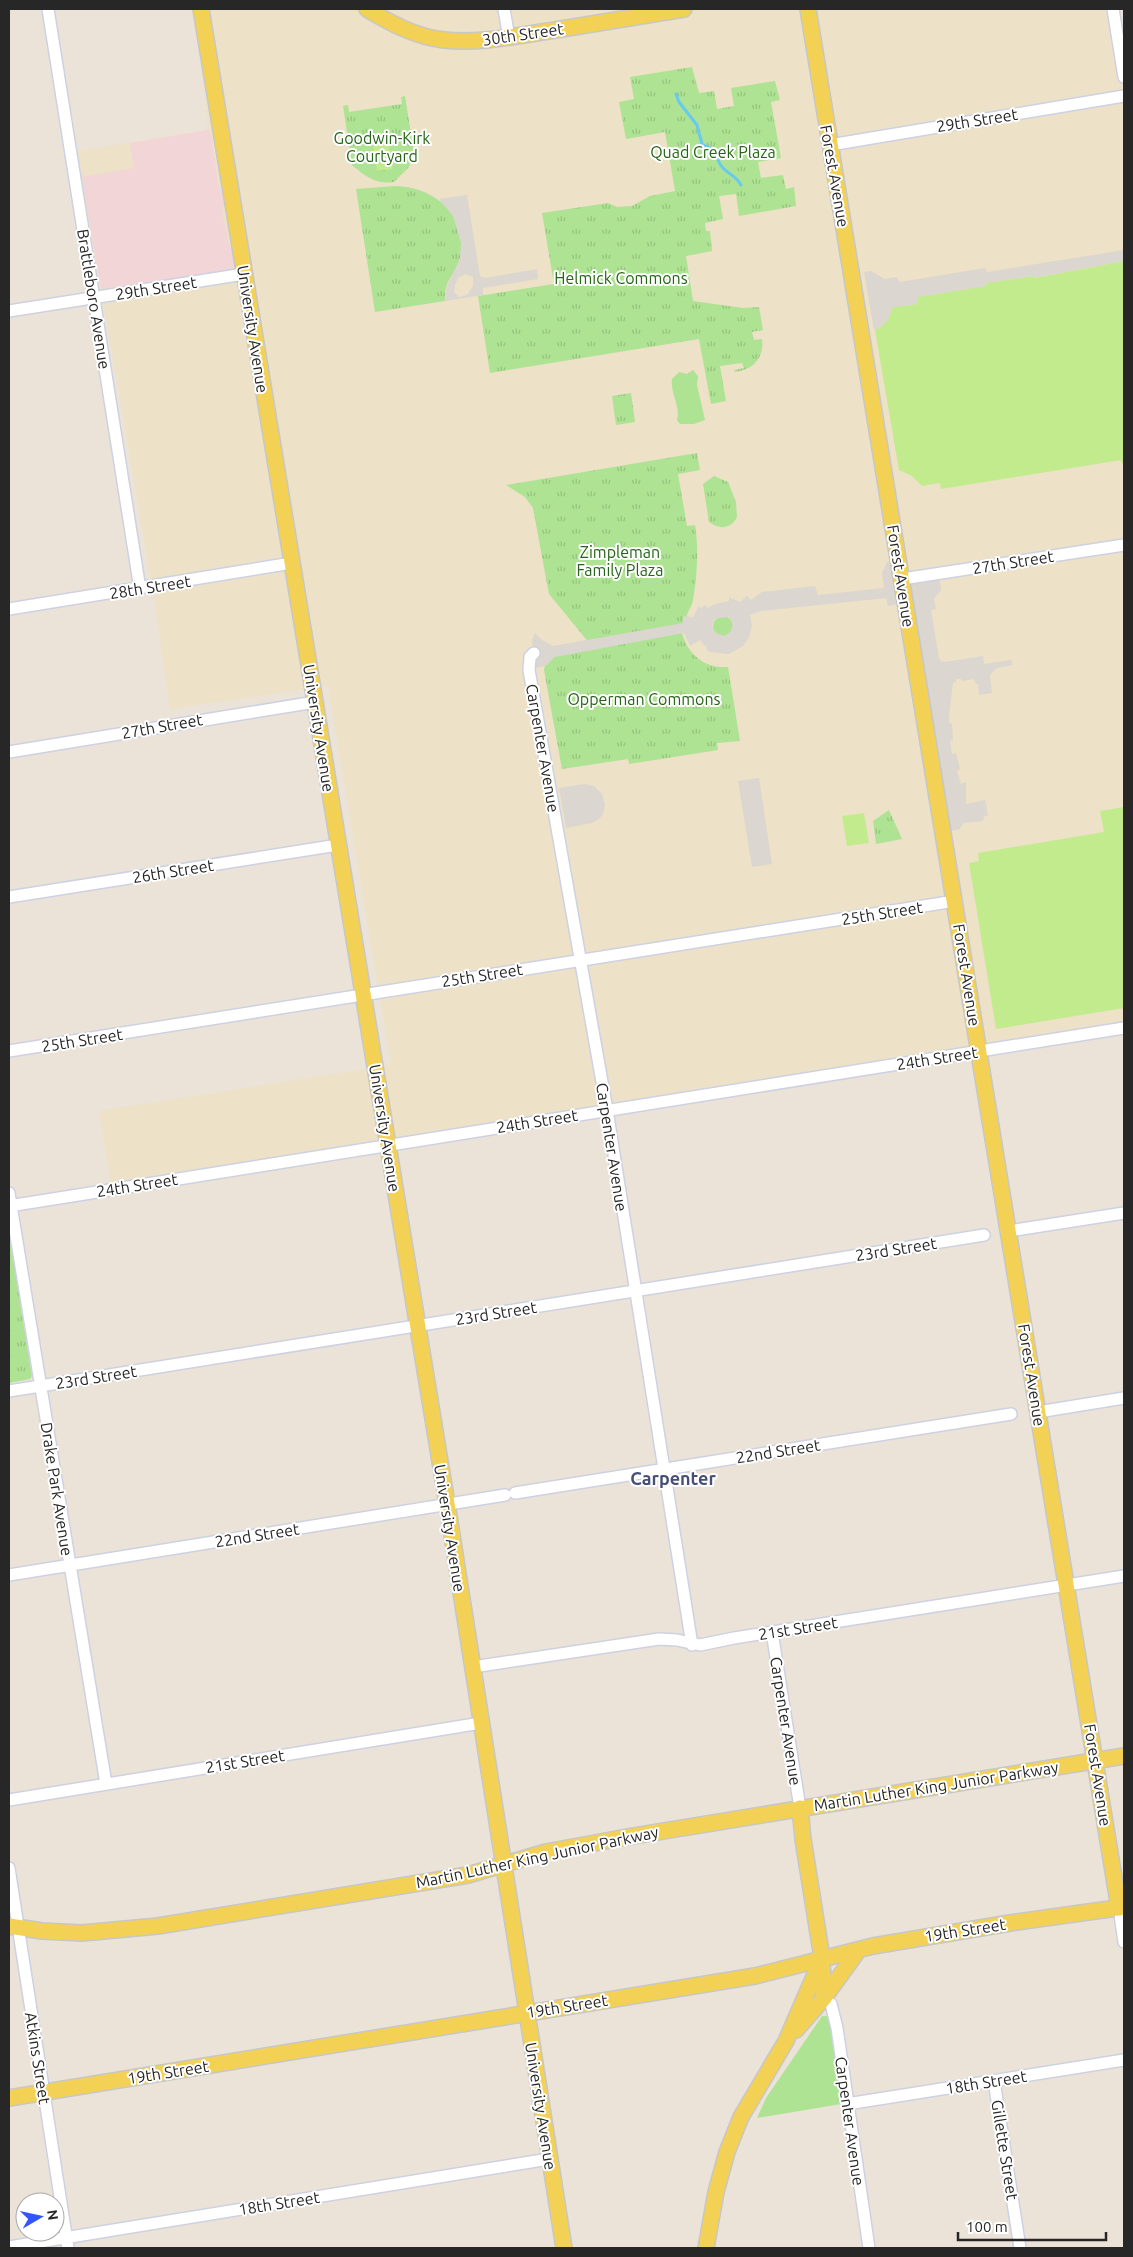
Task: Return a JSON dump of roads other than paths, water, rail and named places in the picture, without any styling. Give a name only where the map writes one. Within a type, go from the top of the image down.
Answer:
[{"type":"main road","name":"University Avenue","points":[[200,9],[447,1504],[502,1865],[564,2248]]},
{"type":"main road","name":"30th Street","points":[[367,9],[401,28],[441,40],[474,42],[684,9]]},
{"type":"main road","name":"Forest Avenue","points":[[808,9],[1038,1412],[1122,1907]]},
{"type":"main road","name":"Martin Luther King Junior Parkway","points":[[14,1927],[55,1933],[82,1933],[158,1926],[468,1875],[572,1847],[1124,1756]]},
{"type":"main road","name":"Carpenter Avenue","points":[[800,1808],[803,1839],[822,1958],[824,1998]]},
{"type":"main road","name":"19th Street","points":[[9,2098],[755,1976],[873,1946],[1122,1907]]},
{"type":"main road","points":[[786,2041],[824,1998],[858,1950]]},
{"type":"main road","points":[[706,2248],[716,2192],[727,2152],[741,2117],[786,2041],[822,1958]]},
{"type":"street","name":"Brattleboro Avenue","points":[[48,9],[140,588]]},
{"type":"street","points":[[504,9],[508,38]]},
{"type":"street","points":[[1113,9],[1124,77]]},
{"type":"street","name":"29th Street","points":[[830,145],[1124,96]]},
{"type":"street","name":"29th Street","points":[[9,311],[244,274]]},
{"type":"street","name":"27th Street","points":[[902,579],[1124,545]]},
{"type":"street","name":"28th Street","points":[[9,609],[292,564]]},
{"type":"street","name":"Carpenter Avenue","points":[[534,653],[529,660],[529,670],[607,1110],[692,1645]]},
{"type":"street","name":"27th Street","points":[[9,752],[315,702]]},
{"type":"street","name":"26th Street","points":[[9,897],[338,845]]},
{"type":"street","name":"25th Street","points":[[9,1051],[955,901]]},
{"type":"street","name":"24th Street","points":[[10,1205],[1124,1028]]},
{"type":"street","name":"Drake Park Avenue","points":[[9,1193],[106,1784]]},
{"type":"street","points":[[1009,1231],[1124,1213]]},
{"type":"street","name":"23rd Street","points":[[9,1391],[984,1235]]},
{"type":"street","points":[[1038,1412],[1124,1398]]},
{"type":"street","name":"22nd Street","points":[[9,1575],[1012,1414]]},
{"type":"street","name":"21st Street","points":[[472,1668],[659,1639],[677,1640],[692,1645],[706,1645],[772,1632],[1124,1576]]},
{"type":"street","name":"Carpenter Avenue","points":[[772,1632],[800,1808]]},
{"type":"street","name":"21st Street","points":[[9,1800],[481,1724]]},
{"type":"street","name":"Atkins Street","points":[[9,1868],[14,1927],[44,2093],[67,2243]]},
{"type":"street","name":"Forest Avenue","points":[[1122,1907],[1124,1942]]},
{"type":"street","name":"Carpenter Avenue","points":[[824,1998],[831,2004],[835,2013],[869,2248]]},
{"type":"street","name":"18th Street","points":[[848,2104],[1124,2060]]},
{"type":"street","name":"Gillette Street","points":[[994,2081],[1020,2248]]},
{"type":"street","name":"18th Street","points":[[9,2247],[67,2243],[549,2159]]},
{"type":"waterway","points":[[676,94],[679,102],[697,125],[702,144],[714,150],[721,166],[741,185]]},
{"type":"district","name":"Carpenter","points":[[673,1479]]},
{"type":"park label","name":"Goodwin-Kirk Courtyard","points":[[382,147]]},
{"type":"park label","name":"Quad Creek Plaza","points":[[713,152]]},
{"type":"park label","name":"Helmick Commons","points":[[621,278]]},
{"type":"park label","name":"Zimpleman Family Plaza","points":[[620,561]]},
{"type":"park label","name":"Opperman Commons","points":[[644,699]]}]
